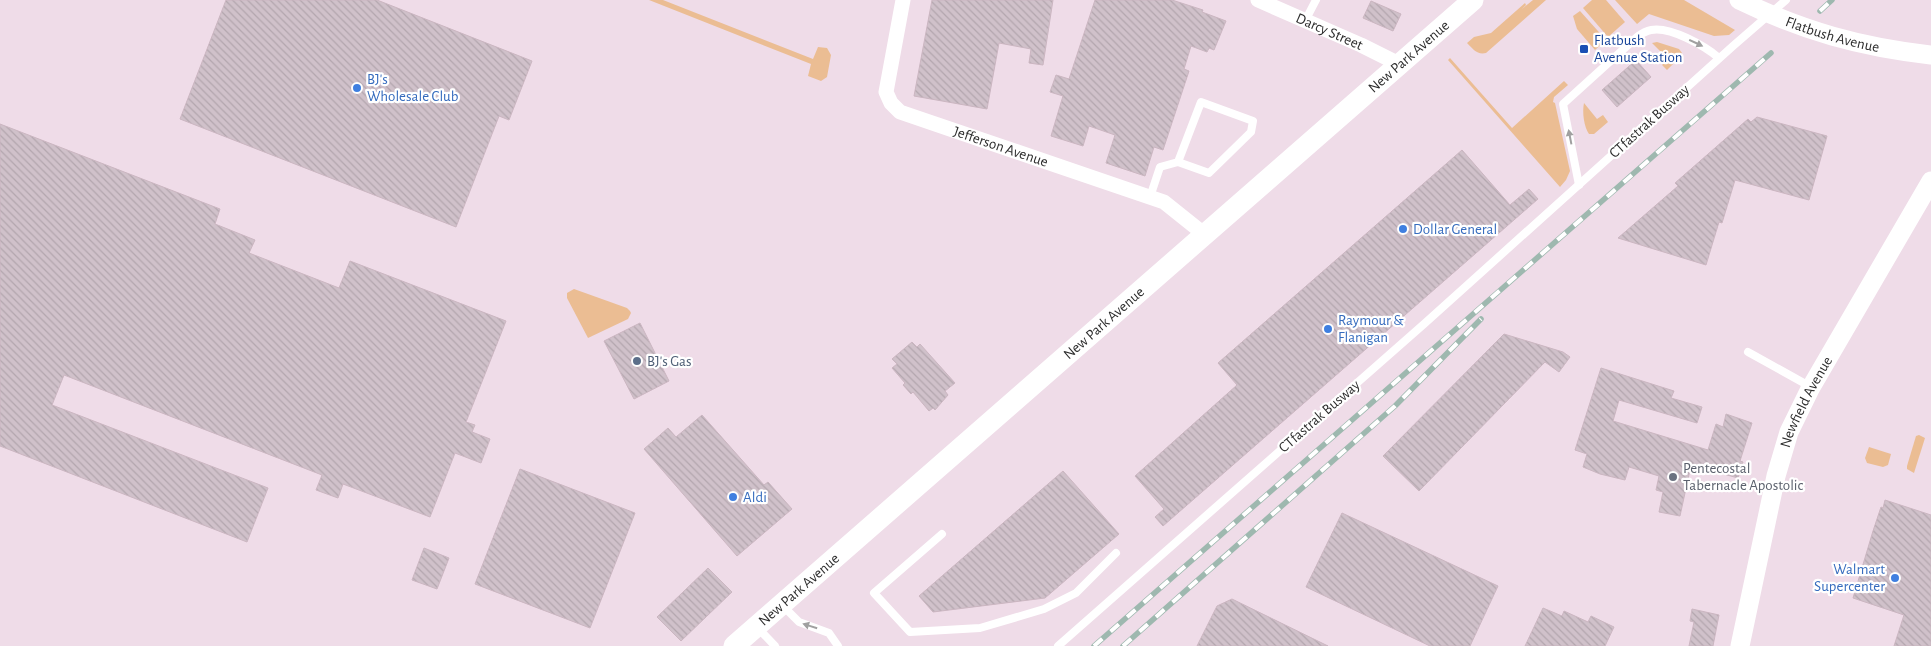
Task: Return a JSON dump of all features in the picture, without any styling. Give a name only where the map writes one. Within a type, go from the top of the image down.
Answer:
[{"type":"main road","name":"New Park Avenue","points":[[734,646],[1473,0]]},
{"type":"street","name":"Jefferson Avenue","points":[[903,0],[886,92],[891,104],[900,112],[1164,202],[1204,234]]},
{"type":"street","name":"Darcy Street","points":[[1258,0],[1398,64]]},
{"type":"street","name":"Flatbush Avenue","points":[[1739,0],[1787,21],[1844,41],[1890,50],[1931,55]]},
{"type":"street","name":"Newfield Avenue","points":[[1740,646],[1782,451],[1798,411],[1931,182]]},
{"type":"lane","points":[[1306,21],[1316,0]]},
{"type":"lane","name":"CTfastrak Busway","points":[[1058,646],[1424,324],[1786,0]]},
{"type":"lane","points":[[1579,185],[1563,104],[1637,37],[1649,30],[1670,32],[1698,44],[1719,58]]},
{"type":"lane","points":[[1150,197],[1160,167],[1178,162],[1209,173],[1251,132],[1253,121],[1201,102],[1178,162]]},
{"type":"lane","points":[[1748,352],[1811,387]]},
{"type":"lane","points":[[942,534],[874,594],[910,632],[980,628],[1044,609],[1076,593],[1116,553]]},
{"type":"lane","points":[[781,605],[799,622],[829,633],[838,646]]},
{"type":"lane","points":[[757,626],[774,646]]},
{"type":"shaded area","points":[[649,0],[663,0],[813,59],[818,47],[827,48],[831,55],[827,77],[821,81],[808,76],[811,64]]},
{"type":"shaded area","points":[[1533,0],[1546,0],[1486,53],[1478,52],[1467,43],[1474,37],[1491,33],[1525,3],[1526,5],[1522,9]]},
{"type":"shaded area","points":[[1592,0],[1606,0],[1625,22],[1608,37],[1583,8]]},
{"type":"shaded area","points":[[1615,0],[1684,0],[1735,30],[1729,35],[1714,36],[1649,14],[1637,24]]},
{"type":"shaded area","points":[[1580,11],[1606,40],[1595,50],[1577,29],[1573,16]]},
{"type":"shaded area","points":[[1657,42],[1679,49],[1682,53],[1667,70],[1662,65],[1668,59],[1652,43]]},
{"type":"shaded area","points":[[1450,58],[1512,128],[1564,81],[1568,85],[1554,97],[1553,102],[1555,103],[1570,171],[1560,187],[1448,60]]},
{"type":"shaded area","points":[[1584,103],[1597,119],[1603,115],[1608,122],[1594,134],[1589,134],[1586,127],[1583,115]]},
{"type":"shaded area","points":[[574,289],[627,308],[631,313],[628,319],[588,338],[567,298],[567,293]]},
{"type":"shaded area","points":[[1919,435],[1925,438],[1914,473],[1907,469],[1907,466],[1916,436]]},
{"type":"shaded area","points":[[1869,447],[1891,454],[1888,465],[1883,467],[1867,463],[1865,458]]},
{"type":"building","name":"BJ's Wholesale Club","points":[[226,0],[377,0],[532,61],[509,120],[499,116],[456,227],[180,119]]},
{"type":"building","points":[[932,0],[1053,0],[1043,65],[1029,63],[1031,49],[999,43],[987,109],[914,96]]},
{"type":"building","points":[[1095,0],[1172,0],[1203,10],[1202,12],[1226,21],[1214,50],[1209,48],[1207,52],[1191,46],[1184,69],[1189,71],[1163,150],[1154,147],[1145,176],[1106,163],[1115,135],[1089,126],[1083,146],[1051,136],[1063,96],[1050,92],[1056,75],[1069,79]]},
{"type":"building","points":[[1371,1],[1401,14],[1393,31],[1363,18]]},
{"type":"building","points":[[1636,60],[1651,77],[1617,107],[1602,90]]},
{"type":"building","points":[[1757,117],[1827,136],[1809,200],[1735,180],[1722,223],[1719,222],[1706,265],[1618,238],[1678,186],[1675,183],[1748,119],[1751,122]]},
{"type":"building","points":[[0,124],[220,209],[215,224],[255,240],[249,253],[339,288],[350,261],[506,321],[466,422],[475,425],[472,432],[490,439],[481,463],[455,453],[430,517],[343,484],[338,498],[316,490],[322,475],[64,375],[52,405],[268,488],[247,542],[0,446]]},
{"type":"building","points":[[1462,150],[1510,205],[1529,189],[1538,199],[1163,526],[1155,517],[1164,509],[1135,476],[1237,385],[1218,363]]},
{"type":"building","name":"BJ's Gas","points":[[640,323],[669,381],[634,399],[604,341]]},
{"type":"building","points":[[1504,334],[1563,352],[1570,357],[1559,372],[1545,362],[1419,491],[1383,456]]},
{"type":"building","points":[[912,342],[917,347],[920,344],[955,383],[945,391],[948,395],[935,410],[933,408],[929,411],[913,392],[911,394],[903,385],[905,383],[892,368],[897,364],[892,359]]},
{"type":"building","points":[[1601,368],[1674,391],[1671,398],[1702,407],[1697,423],[1619,400],[1613,421],[1708,450],[1716,424],[1723,427],[1726,414],[1752,423],[1740,461],[1743,462],[1738,478],[1698,467],[1697,471],[1690,470],[1680,516],[1659,512],[1663,492],[1656,490],[1659,476],[1629,467],[1625,480],[1600,474],[1583,467],[1587,454],[1575,450]]},
{"type":"building","name":"Aldi","points":[[702,415],[764,485],[768,482],[792,509],[737,556],[644,449],[668,428],[676,437]]},
{"type":"building","points":[[520,469],[635,513],[590,628],[475,584]]},
{"type":"building","points":[[1063,471],[1119,534],[1045,598],[933,612],[919,596]]},
{"type":"building","name":"Walmart Supercenter","points":[[1885,500],[1931,515],[1931,646],[1894,646],[1904,615],[1853,598],[1873,531]]},
{"type":"building","points":[[1342,513],[1498,586],[1470,646],[1430,646],[1306,587]]},
{"type":"building","points":[[424,548],[449,558],[437,589],[412,580]]},
{"type":"building","points":[[708,568],[732,592],[681,641],[657,617]]},
{"type":"building","points":[[1232,599],[1328,646],[1197,646],[1217,606]]},
{"type":"building","points":[[1543,608],[1562,616],[1564,611],[1588,622],[1591,616],[1614,627],[1605,646],[1525,646]]},
{"type":"building","points":[[1692,609],[1719,615],[1713,646],[1689,646],[1694,622],[1690,621]]},
{"type":"railway","points":[[1820,11],[1832,0]]},
{"type":"railway","points":[[1094,646],[1771,53]]},
{"type":"railway","points":[[1123,646],[1395,406],[1481,319]]},
{"type":"place","name":"Flatbush Avenue Station","points":[[1584,49]]},
{"type":"place","name":"BJ's Wholesale Club","points":[[357,88]]},
{"type":"place","name":"Dollar General","points":[[1403,229]]},
{"type":"place","name":"Raymour & Flanigan","points":[[1328,329]]},
{"type":"place","name":"BJ's Gas","points":[[637,361]]},
{"type":"place","name":"Pentecostal Tabernacle Apostolic","points":[[1673,477]]},
{"type":"place","name":"Aldi","points":[[733,497]]},
{"type":"place","name":"Walmart Supercenter","points":[[1895,578]]}]
